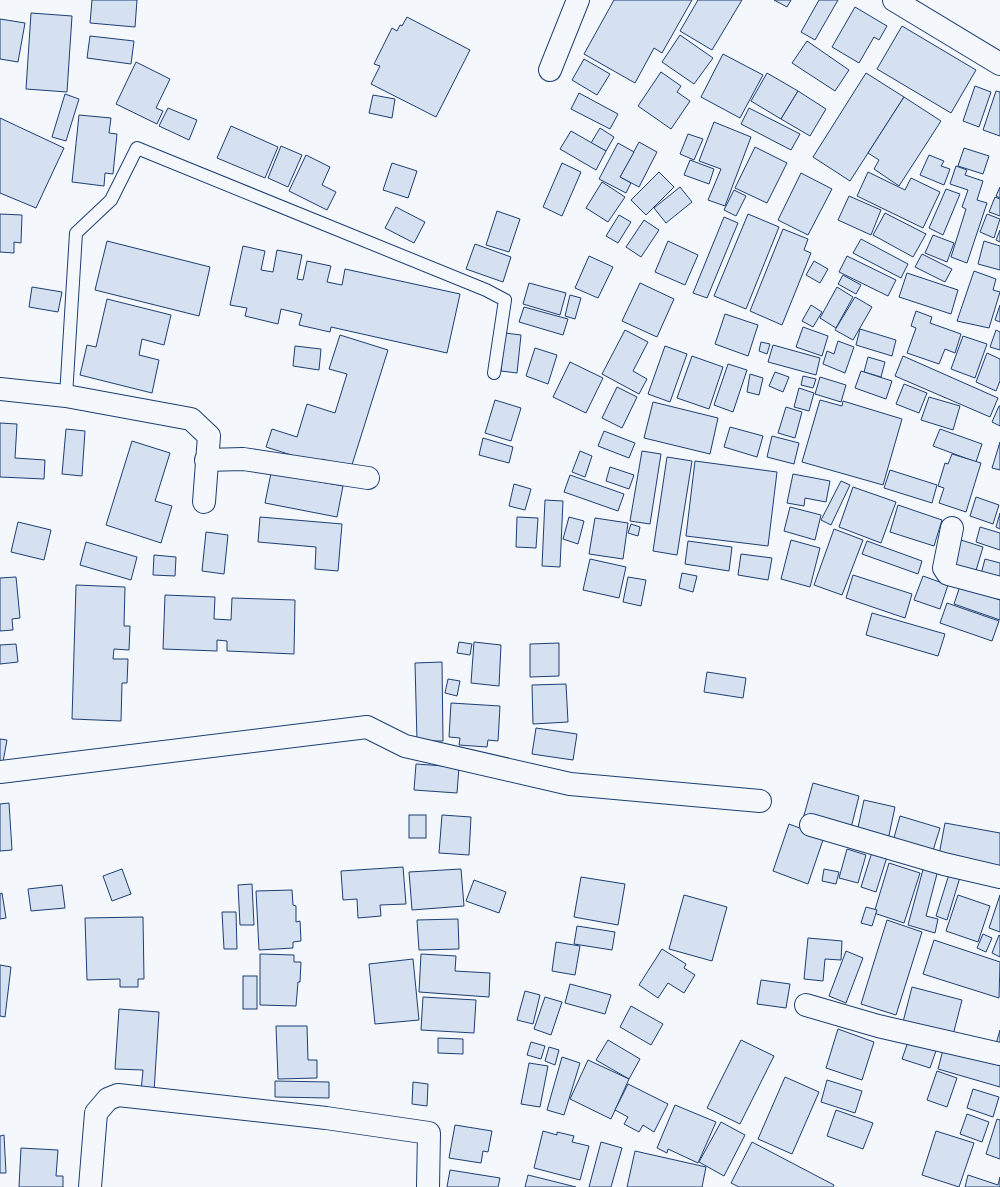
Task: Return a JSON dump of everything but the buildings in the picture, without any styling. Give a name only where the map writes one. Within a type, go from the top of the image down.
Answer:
[{"type":"street","points":[[550,70],[578,0]]},
{"type":"street","points":[[894,0],[1000,64]]},
{"type":"street","points":[[0,389],[66,396],[191,419],[209,436],[204,502]]},
{"type":"street","points":[[206,460],[243,459],[368,478]]},
{"type":"street","points":[[952,528],[944,568],[948,574],[1000,588]]},
{"type":"street","points":[[0,772],[367,727],[405,746],[570,784],[760,801]]},
{"type":"street","points":[[811,825],[944,864],[1000,877]]},
{"type":"street","points":[[806,1005],[878,1026],[1000,1054]]},
{"type":"street","points":[[90,1187],[96,1113],[108,1099],[118,1095],[326,1118],[429,1133],[428,1187]]},
{"type":"lane","points":[[66,396],[76,233],[111,200],[137,148],[486,290],[506,300],[494,373]]}]
